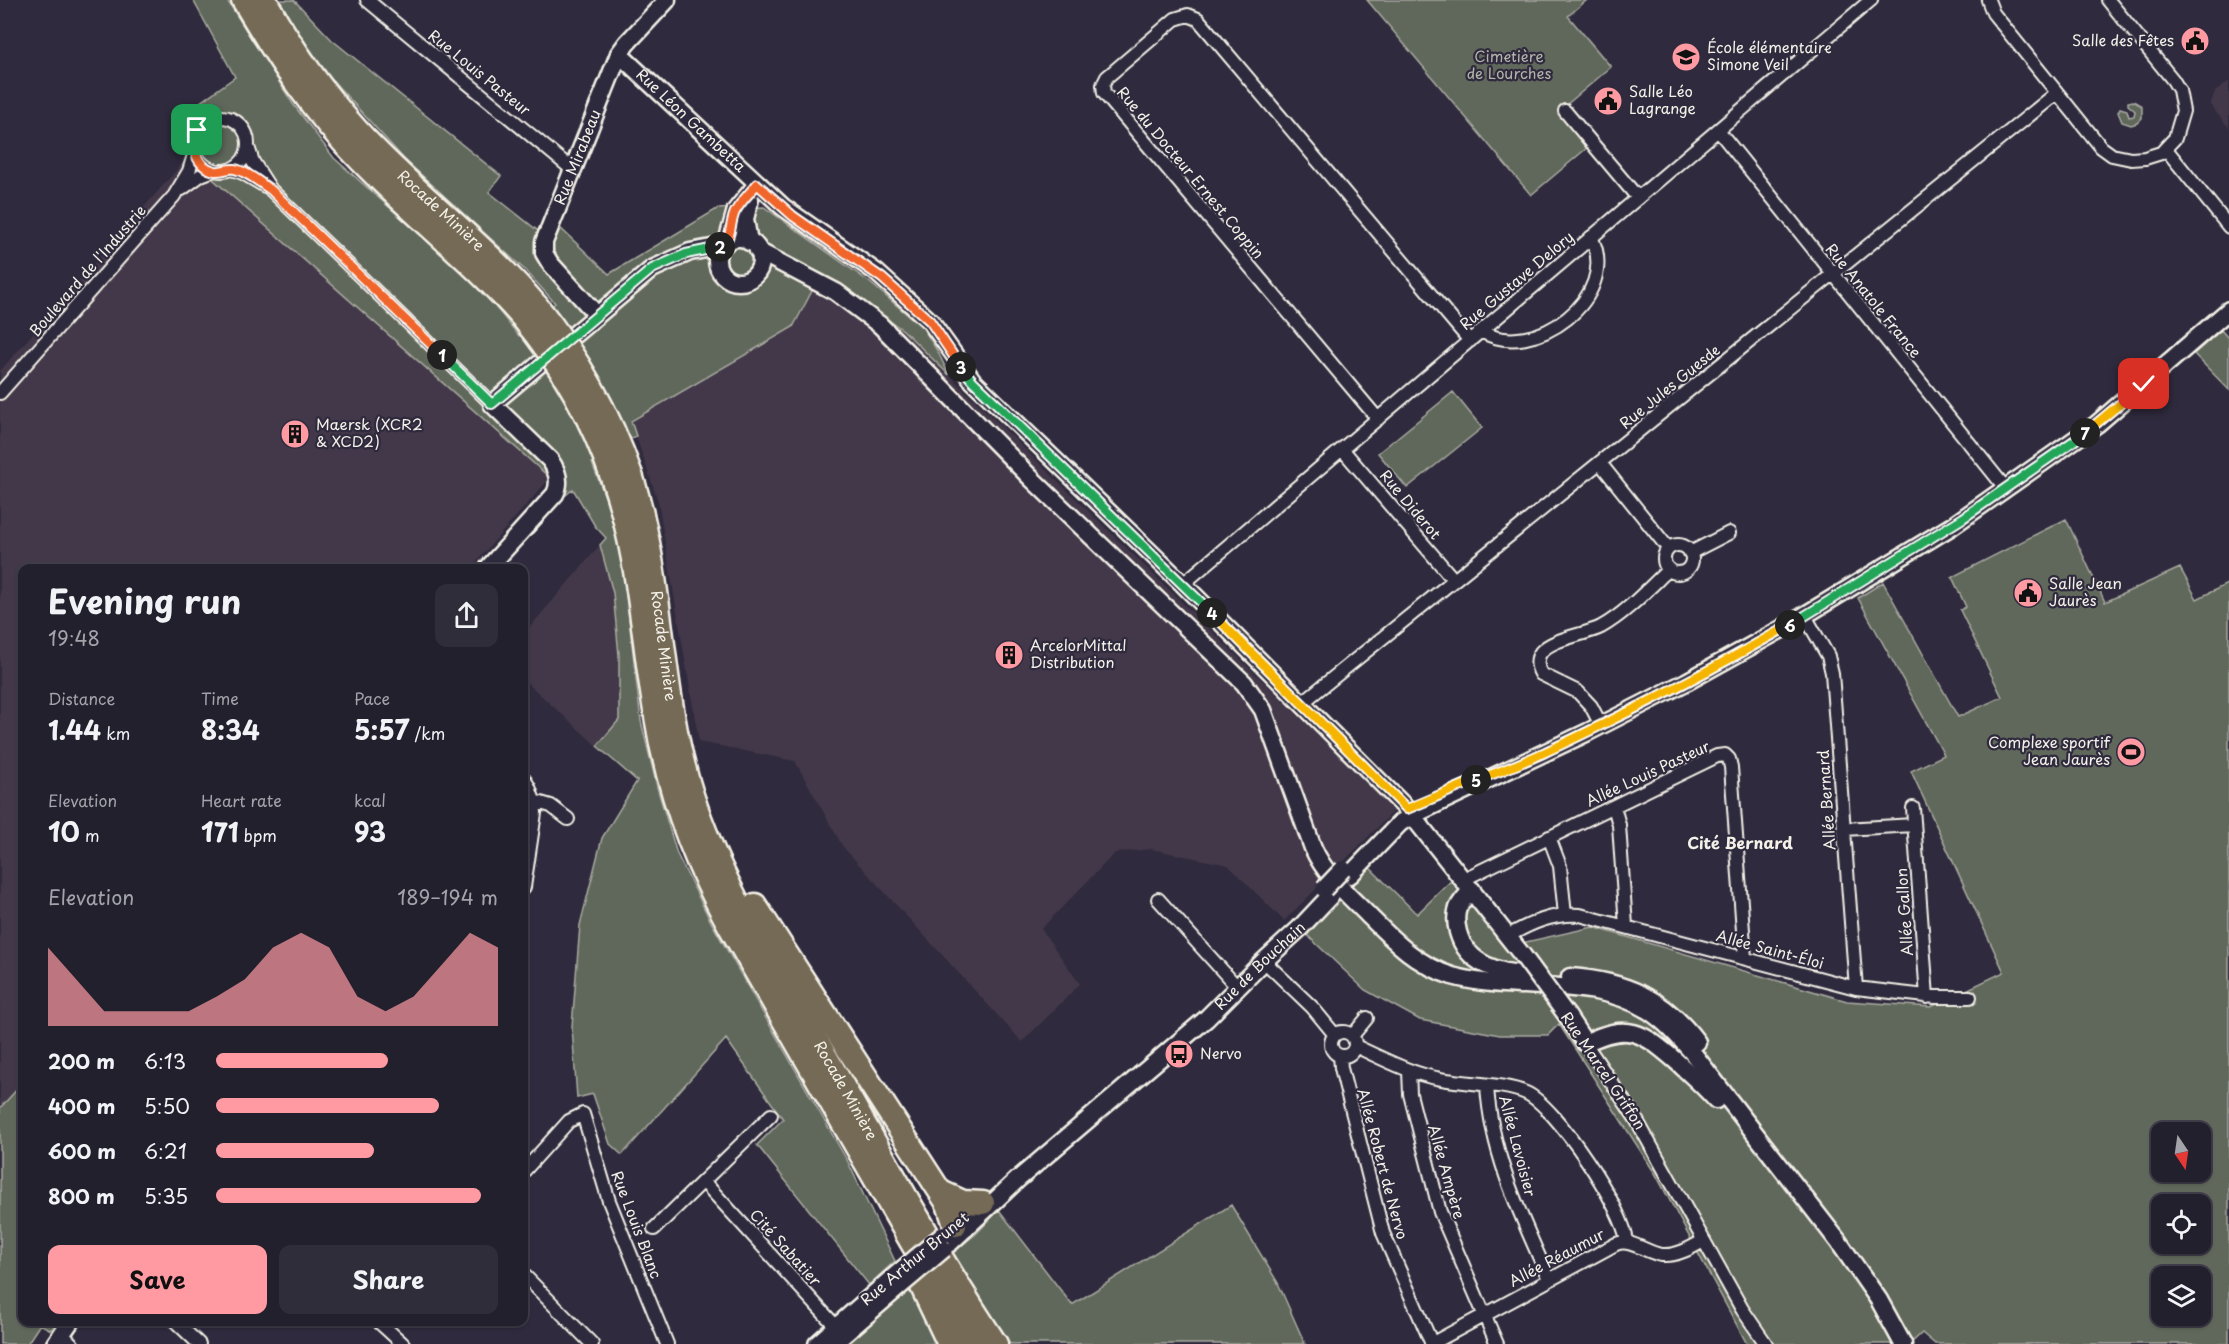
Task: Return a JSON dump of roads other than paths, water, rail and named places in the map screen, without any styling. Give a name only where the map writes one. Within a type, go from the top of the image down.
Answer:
[{"type":"highway","name":"Rocade Minière","points":[[243,0],[286,71],[330,128],[378,178],[565,343],[589,381],[610,422],[622,478],[660,743],[688,842],[722,912],[973,1344]]},
{"type":"highway","name":"Rocade Minière","points":[[265,0],[302,62],[358,131],[405,178],[489,254],[529,311]]},
{"type":"highway","name":"Rocade Minière","points":[[622,478],[645,528],[677,728],[691,793],[711,846],[730,887],[922,1223],[996,1344]]},
{"type":"highway","points":[[677,728],[711,823],[734,870],[952,1211],[950,1236]]},
{"type":"highway","points":[[940,1192],[963,1202],[983,1203]]},
{"type":"highway","points":[[888,1200],[889,1221],[949,1344]]},
{"type":"street","name":"Rue Louis Pasteur","points":[[367,0],[573,170]]},
{"type":"street","name":"Rue Mirabeau","points":[[597,315],[549,263],[544,253],[545,237],[619,54],[667,0]]},
{"type":"street","name":"Rue Gustave Delory","points":[[1183,584],[1871,0]]},
{"type":"street","points":[[1988,0],[1993,13],[2097,143],[2112,155],[2138,159],[2154,156],[2166,149],[2175,138],[2183,117],[2183,104],[2179,90],[2108,0]]},
{"type":"street","name":"Rue du Docteur Ernest Coppin","points":[[1378,419],[1104,93],[1102,85],[1107,77],[1175,19],[1188,15],[1198,20],[1470,340]]},
{"type":"street","name":"Rue Léon Gambetta","points":[[619,54],[793,216],[882,278],[935,328],[973,381],[1183,584],[1410,812]]},
{"type":"street","name":"Rue Jules Guesde","points":[[1302,704],[2057,93]]},
{"type":"street","points":[[1564,111],[1638,198]]},
{"type":"street","points":[[271,190],[253,162],[247,138],[241,126],[229,118],[216,117],[203,123],[197,130],[194,143],[195,152],[202,164],[214,170],[232,169],[271,190],[556,469],[558,479],[555,494],[492,564]]},
{"type":"street","name":"Rue Anatole France","points":[[1718,130],[2006,489]]},
{"type":"street","points":[[232,169],[244,158],[248,147]]},
{"type":"street","points":[[2166,149],[2229,227]]},
{"type":"street","name":"Boulevard de l'Industrie","points":[[0,393],[174,195],[189,171],[195,152]]},
{"type":"street","name":"Boulevard de l'Industrie","points":[[174,195],[196,178],[214,170]]},
{"type":"street","points":[[718,268],[717,255],[725,244],[736,210],[757,184]]},
{"type":"street","points":[[753,276],[760,265],[745,214],[757,184]]},
{"type":"street","points":[[1482,331],[1495,337],[1528,337],[1547,331],[1568,318],[1583,303],[1595,281],[1596,254],[1591,237]]},
{"type":"street","points":[[492,404],[644,275],[690,252],[740,239],[846,299],[880,325],[1032,479],[1244,683],[1263,710],[1320,863],[1346,894],[1394,941],[1420,961],[1452,976],[1495,983],[1590,991],[1621,998],[1640,1006],[1660,1019],[1678,1036],[1838,1241],[1879,1300],[1917,1344]]},
{"type":"street","points":[[666,262],[693,260],[718,268],[726,278],[736,282],[753,276],[781,274],[812,280]]},
{"type":"street","name":"Rue de Bouchain","points":[[1017,1180],[1178,1043],[1238,988],[1299,929],[1327,892],[1346,872],[1410,812],[1452,789],[1504,770],[1686,682],[1805,616],[1952,526],[2097,424],[2229,310]]},
{"type":"street","name":"Rue Diderot","points":[[1342,448],[1454,580]]},
{"type":"street","points":[[1600,463],[1668,548]]},
{"type":"street","points":[[1690,553],[1729,533]]},
{"type":"street","points":[[1679,545],[1687,548],[1691,562],[1687,568],[1678,572],[1669,569],[1664,557],[1668,548],[1679,545]]},
{"type":"street","points":[[1601,725],[1582,696],[1573,688],[1541,674],[1538,666],[1539,656],[1551,645],[1609,622],[1669,569]]},
{"type":"street","name":"Allée Bernard","points":[[1805,616],[1832,667],[1856,988]]},
{"type":"street","name":"Allée Louis Pasteur","points":[[1468,884],[1549,837],[1717,756],[1727,756],[1731,767],[1745,958]]},
{"type":"street","points":[[528,785],[534,801],[535,813],[528,860]]},
{"type":"street","points":[[534,801],[550,806],[568,819]]},
{"type":"street","points":[[1614,806],[1619,825],[1626,926]]},
{"type":"street","name":"Allée Gallon","points":[[1913,808],[1927,997]]},
{"type":"street","name":"Rue Marcel Griffon","points":[[1410,812],[1569,1017],[1636,1119],[1742,1309],[1766,1344]]},
{"type":"street","points":[[1844,830],[1914,825]]},
{"type":"street","points":[[1549,837],[1560,866],[1565,915]]},
{"type":"street","points":[[1468,884],[1456,916],[1461,941],[1473,958],[1485,966],[1506,972],[1603,981],[1639,992],[1656,1001],[1680,1021],[1692,1035],[1710,1060],[1742,1117]]},
{"type":"street","points":[[1158,899],[1238,988]]},
{"type":"street","name":"Allée Saint-Éloi","points":[[1508,936],[1540,920],[1565,915],[1586,916],[1856,988],[1927,997],[1970,997]]},
{"type":"street","points":[[1264,961],[1312,1007],[1335,1035]]},
{"type":"street","points":[[1367,1018],[1354,1041],[1350,1054],[1340,1056],[1335,1054],[1331,1048],[1331,1040],[1335,1035],[1343,1032],[1354,1041],[1409,1071],[1443,1080],[1521,1091],[1534,1097],[1544,1106],[1596,1173],[1622,1221],[1627,1242]]},
{"type":"street","points":[[1585,1043],[1619,1032],[1633,1032],[1647,1037],[1703,1085],[1788,1178]]},
{"type":"street","name":"Allée Robert de Nervo","points":[[1340,1056],[1341,1068],[1383,1233],[1432,1344]]},
{"type":"street","name":"Allée Ampère","points":[[1409,1071],[1410,1094],[1440,1212],[1497,1344]]},
{"type":"street","name":"Allée Lavoisier","points":[[1487,1086],[1490,1116],[1509,1185],[1550,1280]]},
{"type":"street","name":"Rue Louis Blanc","points":[[528,1167],[569,1121],[583,1114],[609,1201],[667,1344]]},
{"type":"street","points":[[654,1229],[771,1114]]},
{"type":"street","points":[[950,1236],[1017,1180]]},
{"type":"street","name":"Rue Arthur Brunet","points":[[817,1344],[838,1335],[950,1236],[983,1203],[1017,1180]]},
{"type":"street","name":"Cité Sabatier","points":[[703,1181],[838,1335]]},
{"type":"street","name":"Allée Réaumur","points":[[1432,1344],[1616,1244],[1627,1242],[1650,1252],[1668,1255],[1704,1241]]},
{"type":"street","points":[[528,1279],[592,1344]]},
{"type":"street","points":[[1879,1300],[1903,1344]]},
{"type":"street","points":[[180,1326],[199,1344]]},
{"type":"street","points":[[385,1326],[403,1344]]},
{"type":"place","name":"Salle des Fêtes","points":[[2195,41]]},
{"type":"place","name":"École élémentaire Simone Veil","points":[[1686,57]]},
{"type":"place","name":"Salle Léo Lagrange","points":[[1608,101]]},
{"type":"place","name":"Maersk (XCR2 & XCD2)","points":[[295,434]]},
{"type":"place","name":"Salle Jean Jaurès","points":[[2028,593]]},
{"type":"place","name":"ArcelorMittal Distribution","points":[[1009,655]]},
{"type":"place","name":"Complexe sportif Jean Jaurès","points":[[2131,752]]},
{"type":"place","name":"Nervo","points":[[1179,1054]]},
{"type":"district","name":"Cité Bernard","points":[[1740,843]]},
{"type":"park label","name":"Cimetière de Lourches","points":[[1509,66]]}]
